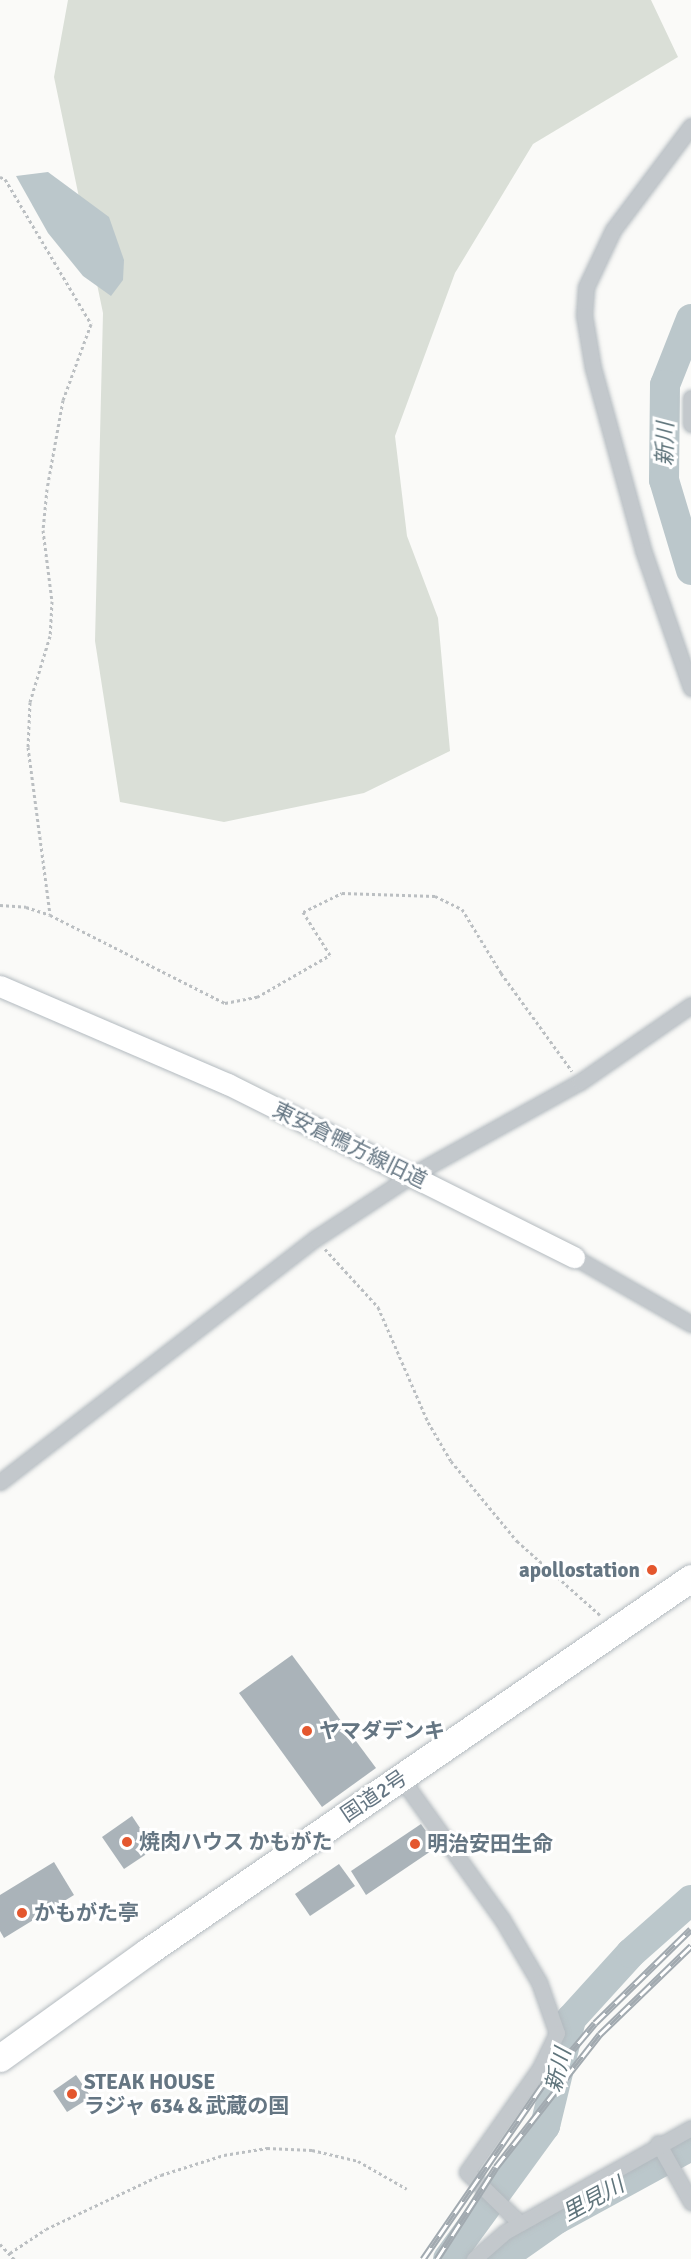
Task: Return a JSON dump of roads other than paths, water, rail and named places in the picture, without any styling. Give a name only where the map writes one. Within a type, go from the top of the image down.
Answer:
[{"type":"highway","name":"国道2号","points":[[0,2058],[147,1952],[691,1578]]},
{"type":"street","points":[[691,126],[613,230],[586,287],[584,315],[593,368],[644,550],[691,688]]},
{"type":"street","points":[[691,398],[691,424]]},
{"type":"street","name":"東安倉鴨方線旧道","points":[[0,986],[228,1084],[574,1257],[691,1324]]},
{"type":"street","points":[[0,1482],[316,1238],[412,1175],[580,1082],[691,1005]]},
{"type":"street","points":[[401,1778],[502,1918],[539,1982],[557,2033],[540,2068],[466,2172],[520,2223]]},
{"type":"street","points":[[474,2259],[520,2223],[691,2128]]},
{"type":"street","points":[[660,2146],[691,2202]]},
{"type":"waterway","name":"新川","points":[[691,319],[665,385],[664,480],[691,570]]},
{"type":"waterway","name":"新川","points":[[448,2259],[545,2126],[571,2019],[631,1953],[691,1900]]},
{"type":"waterway","name":"里見川","points":[[500,2259],[557,2219],[691,2146]]},
{"type":"railway","points":[[423,2259],[542,2086],[595,2023],[691,1929]]},
{"type":"railway","points":[[437,2259],[496,2167],[600,2034],[691,1946]]},
{"type":"place","name":"apollostation","points":[[652,1570]]},
{"type":"place","name":"ヤマダデンキ","points":[[307,1731]]},
{"type":"place","name":"焼肉ハウス かもがた","points":[[127,1842]]},
{"type":"place","name":"明治安田生命","points":[[415,1844]]},
{"type":"place","name":"かもがた亭","points":[[22,1913]]},
{"type":"place","name":"STEAK HOUSE ラジャ 634＆武蔵の国","points":[[72,2094]]}]
